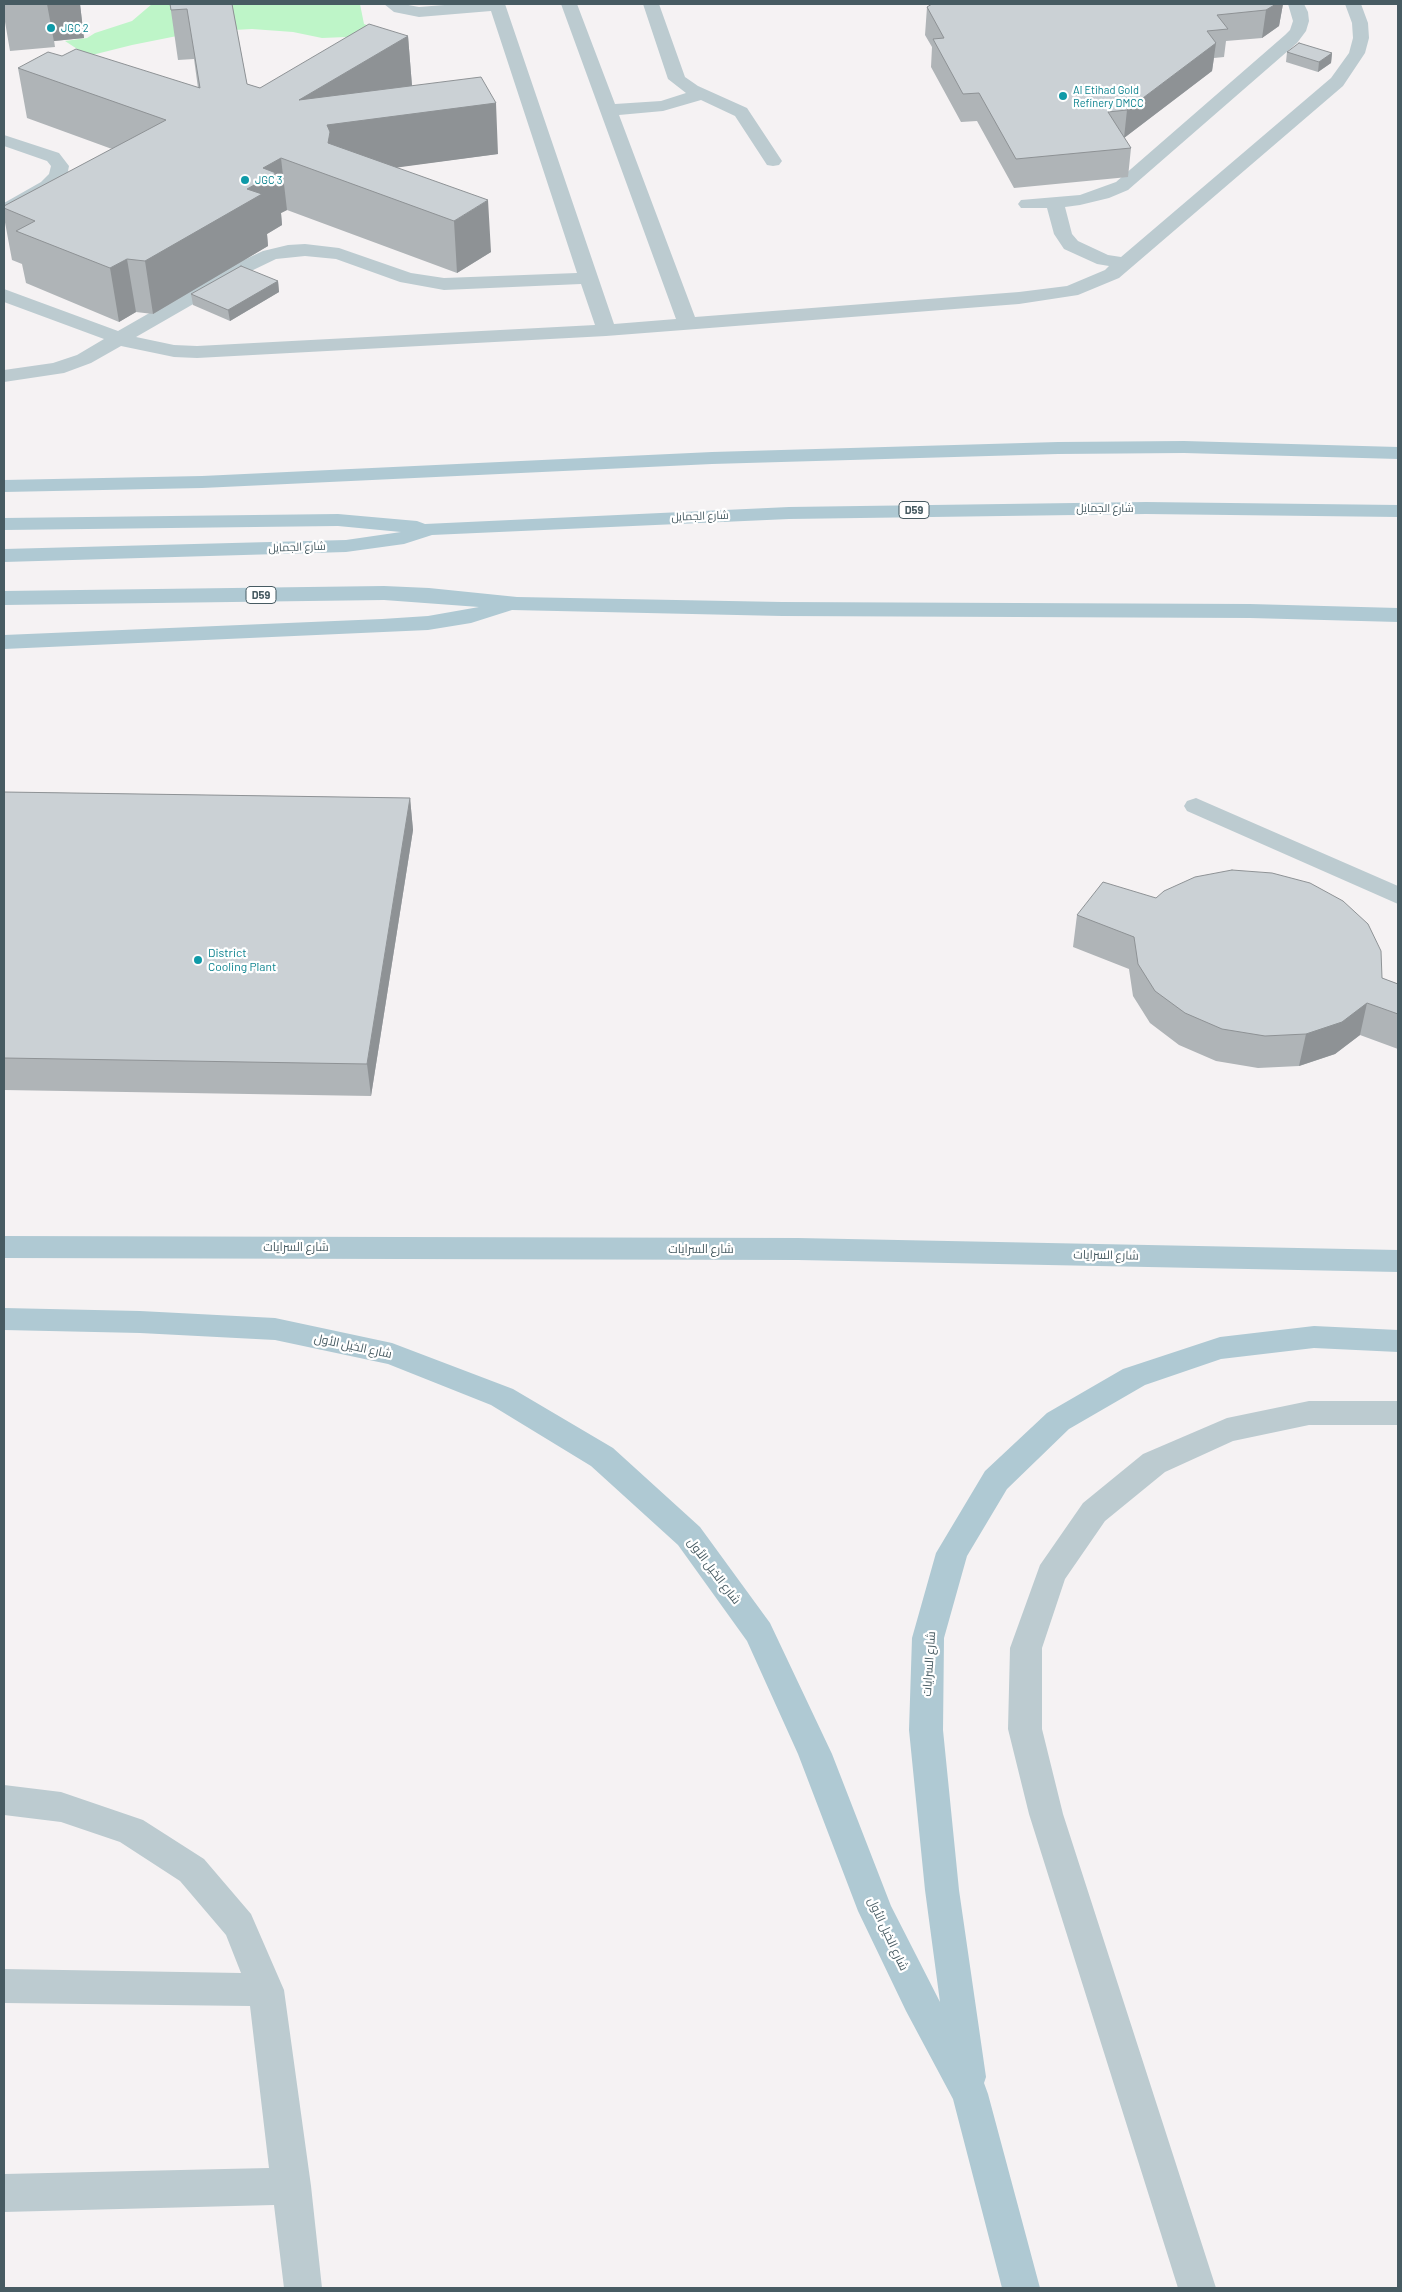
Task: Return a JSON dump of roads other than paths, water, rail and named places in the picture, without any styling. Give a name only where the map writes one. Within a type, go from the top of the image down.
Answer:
[{"type":"main road","points":[[4,486],[202,482],[702,459],[1058,448],[1184,447],[1398,453]]},
{"type":"main road","name":"شارع الجمايل","points":[[4,556],[346,546],[394,539],[430,530],[789,513],[958,509],[1146,508],[1398,511]]},
{"type":"main road","points":[[4,524],[338,520],[430,530]]},
{"type":"main road","name":"D59","points":[[4,598],[384,593],[517,604],[782,609],[1250,611],[1398,615]]},
{"type":"main road","points":[[4,642],[410,624],[472,616],[517,604]]},
{"type":"main road","name":"شارع السرايات","points":[[4,1247],[798,1249],[1398,1261]]},
{"type":"main road","name":"شارع الخيل الأول","points":[[4,1319],[140,1322],[274,1330],[392,1354],[502,1397],[602,1457],[689,1536],[759,1633],[814,1754],[875,1911],[919,2000],[970,2094],[1022,2288]]},
{"type":"main road","name":"شارع السرايات","points":[[970,2094],[942,1890],[926,1730],[928,1638],[952,1553],[996,1480],[1058,1421],[1134,1377],[1220,1348],[1314,1337],[1398,1341]]},
{"type":"lane","points":[[392,4],[400,9],[419,12],[498,4],[606,330]]},
{"type":"lane","points":[[569,4],[687,323]]},
{"type":"lane","points":[[651,4],[677,79],[685,86],[741,112],[773,161]]},
{"type":"lane","points":[[1027,204],[1080,200],[1103,194],[1122,186],[1291,39],[1302,21],[1296,4]]},
{"type":"lane","points":[[4,294],[120,339],[154,349],[197,352],[606,330],[1046,296],[1071,291],[1093,284],[1112,274],[1337,82],[1353,60],[1361,38],[1360,23],[1353,4]]},
{"type":"lane","points":[[607,105],[655,95],[685,86]]},
{"type":"lane","points":[[607,105],[663,106],[702,94]]},
{"type":"lane","points":[[4,140],[53,157],[60,166],[58,176],[47,186],[4,210]]},
{"type":"lane","points":[[1054,202],[1063,234],[1071,244],[1086,253],[1125,263]]},
{"type":"lane","points":[[4,376],[43,371],[71,364],[120,339],[242,268],[270,255],[305,250],[339,254],[407,278],[444,284],[589,278]]},
{"type":"lane","points":[[1196,806],[1398,896]]},
{"type":"lane","points":[[1197,2288],[1046,1814],[1025,1729],[1026,1648],[1051,1574],[1094,1512],[1154,1463],[1227,1430],[1309,1413],[1398,1413]]},
{"type":"lane","points":[[4,1800],[61,1807],[131,1831],[192,1870],[240,1924],[266,1990],[292,2186],[303,2288]]},
{"type":"lane","points":[[4,1986],[266,1990]]},
{"type":"lane","points":[[4,2193],[292,2186]]},
{"type":"place","name":"JGC 2","points":[[51,28]]},
{"type":"place","name":"Al Etihad Gold Refinery DMCC","points":[[1063,96]]},
{"type":"place","name":"JGC 3","points":[[245,180]]},
{"type":"place","name":"District Cooling Plant","points":[[198,960]]}]
